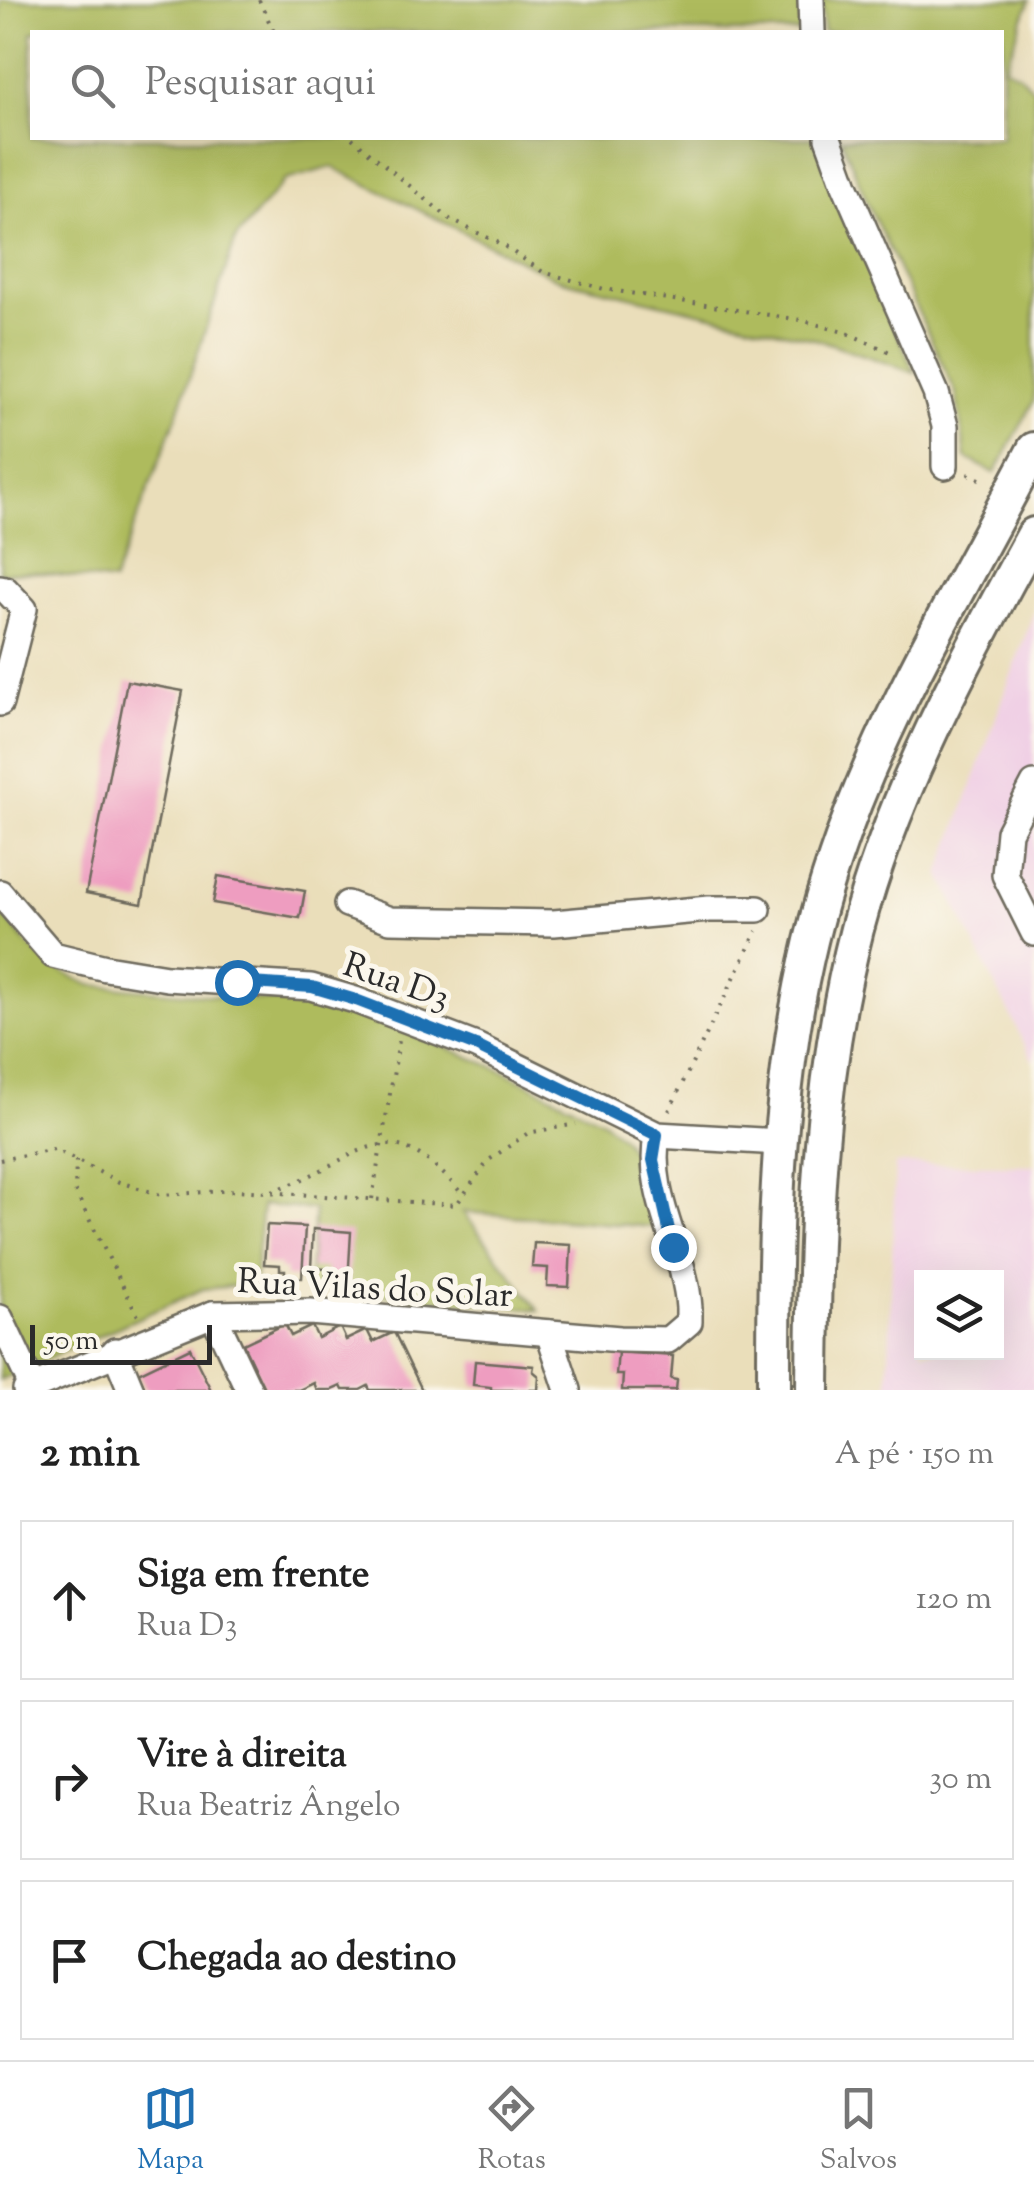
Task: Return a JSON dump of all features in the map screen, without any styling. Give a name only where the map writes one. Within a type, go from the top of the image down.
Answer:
[{"type":"main road","points":[[774,1390],[779,1142],[790,1037],[804,965],[834,858],[874,758],[1034,449]]},
{"type":"main road","points":[[814,1390],[822,1137],[836,1024],[858,925],[888,833],[932,730],[1034,534]]},
{"type":"street","points":[[810,0],[812,30]]},
{"type":"street","points":[[829,140],[844,185],[936,393],[945,426],[945,466]]},
{"type":"street","points":[[0,588],[5,588],[24,609],[0,703]]},
{"type":"street","points":[[1034,784],[1009,832],[1006,875],[1034,933]]},
{"type":"street","name":"Rua D3","points":[[0,893],[53,955],[166,978],[312,987],[476,1046],[657,1135],[779,1142]]},
{"type":"street","points":[[346,904],[390,920],[554,922],[709,909],[758,910]]},
{"type":"street","points":[[549,1333],[658,1342],[678,1335],[689,1322],[688,1299],[653,1160],[657,1135]]},
{"type":"street","name":"Rua Vilas do Solar","points":[[31,1389],[115,1351],[213,1314],[310,1312],[549,1333],[568,1390]]},
{"type":"street","points":[[213,1314],[249,1390]]},
{"type":"street","points":[[0,1318],[31,1389]]},
{"type":"street","points":[[115,1351],[131,1390]]},
{"type":"path","points":[[260,0],[273,30]]},
{"type":"path","points":[[354,140],[452,220],[501,244],[543,272],[604,289],[802,320],[847,333],[909,359],[920,355]]},
{"type":"path","points":[[945,466],[1011,493]]},
{"type":"path","points":[[657,1135],[764,919],[758,910]]},
{"type":"path","points":[[372,1198],[403,1017]]},
{"type":"path","points":[[0,1160],[54,1150],[119,1182],[161,1194],[270,1191],[456,1205],[489,1160],[528,1133],[580,1123],[601,1108]]},
{"type":"path","points":[[270,1191],[302,1182],[368,1146],[382,1143],[419,1152],[463,1195]]},
{"type":"path","points":[[76,1160],[76,1191],[150,1338]]},
{"type":"shaded area","points":[[1034,611],[1034,1063],[940,874]]},
{"type":"shaded area","points":[[895,1164],[1034,1165],[1034,1390],[888,1390]]},
{"type":"green space","points":[[0,0],[800,0],[801,30],[30,30],[30,140],[817,140],[833,187],[915,373],[823,341],[558,279],[332,167],[285,180],[236,238],[178,412],[113,582],[33,572],[0,573]]},
{"type":"green space","points":[[822,0],[1030,0],[1005,67],[1020,75],[1034,90],[1034,401],[995,473],[966,458],[956,393],[842,140],[1004,140],[1004,30],[823,30]]},
{"type":"green space","points":[[0,911],[53,967],[90,985],[321,1005],[392,1025],[501,1070],[603,1121],[623,1138],[634,1155],[655,1227],[463,1212],[539,1310],[308,1288],[314,1210],[262,1205],[254,1284],[203,1289],[0,1380]]},
{"type":"building","points":[[127,681],[183,691],[142,904],[86,893]]},
{"type":"building","points":[[218,876],[305,891],[300,918],[213,903]]},
{"type":"building","points":[[267,1225],[305,1227],[302,1278],[285,1277],[280,1265],[264,1264]]},
{"type":"building","points":[[313,1229],[351,1232],[348,1283],[331,1281],[332,1275],[326,1275],[326,1269],[311,1268]]},
{"type":"building","points":[[534,1243],[571,1245],[569,1287],[547,1286],[548,1268],[532,1267]]},
{"type":"building","points":[[285,1324],[291,1336],[312,1326],[318,1338],[340,1327],[346,1340],[367,1330],[373,1342],[394,1332],[422,1390],[370,1390],[368,1386],[343,1390],[341,1386],[317,1390],[314,1383],[299,1390],[265,1390],[243,1344]]},
{"type":"building","points":[[190,1348],[211,1390],[146,1390],[138,1373]]},
{"type":"building","points":[[618,1352],[673,1356],[671,1379],[677,1380],[676,1390],[622,1390],[623,1375],[616,1375]]},
{"type":"building","points":[[475,1361],[534,1366],[533,1371],[539,1376],[538,1390],[491,1390],[473,1385]]},
{"type":"route","points":[[237,982],[312,987],[414,1021],[476,1046],[657,1135],[653,1160],[673,1247]]}]
